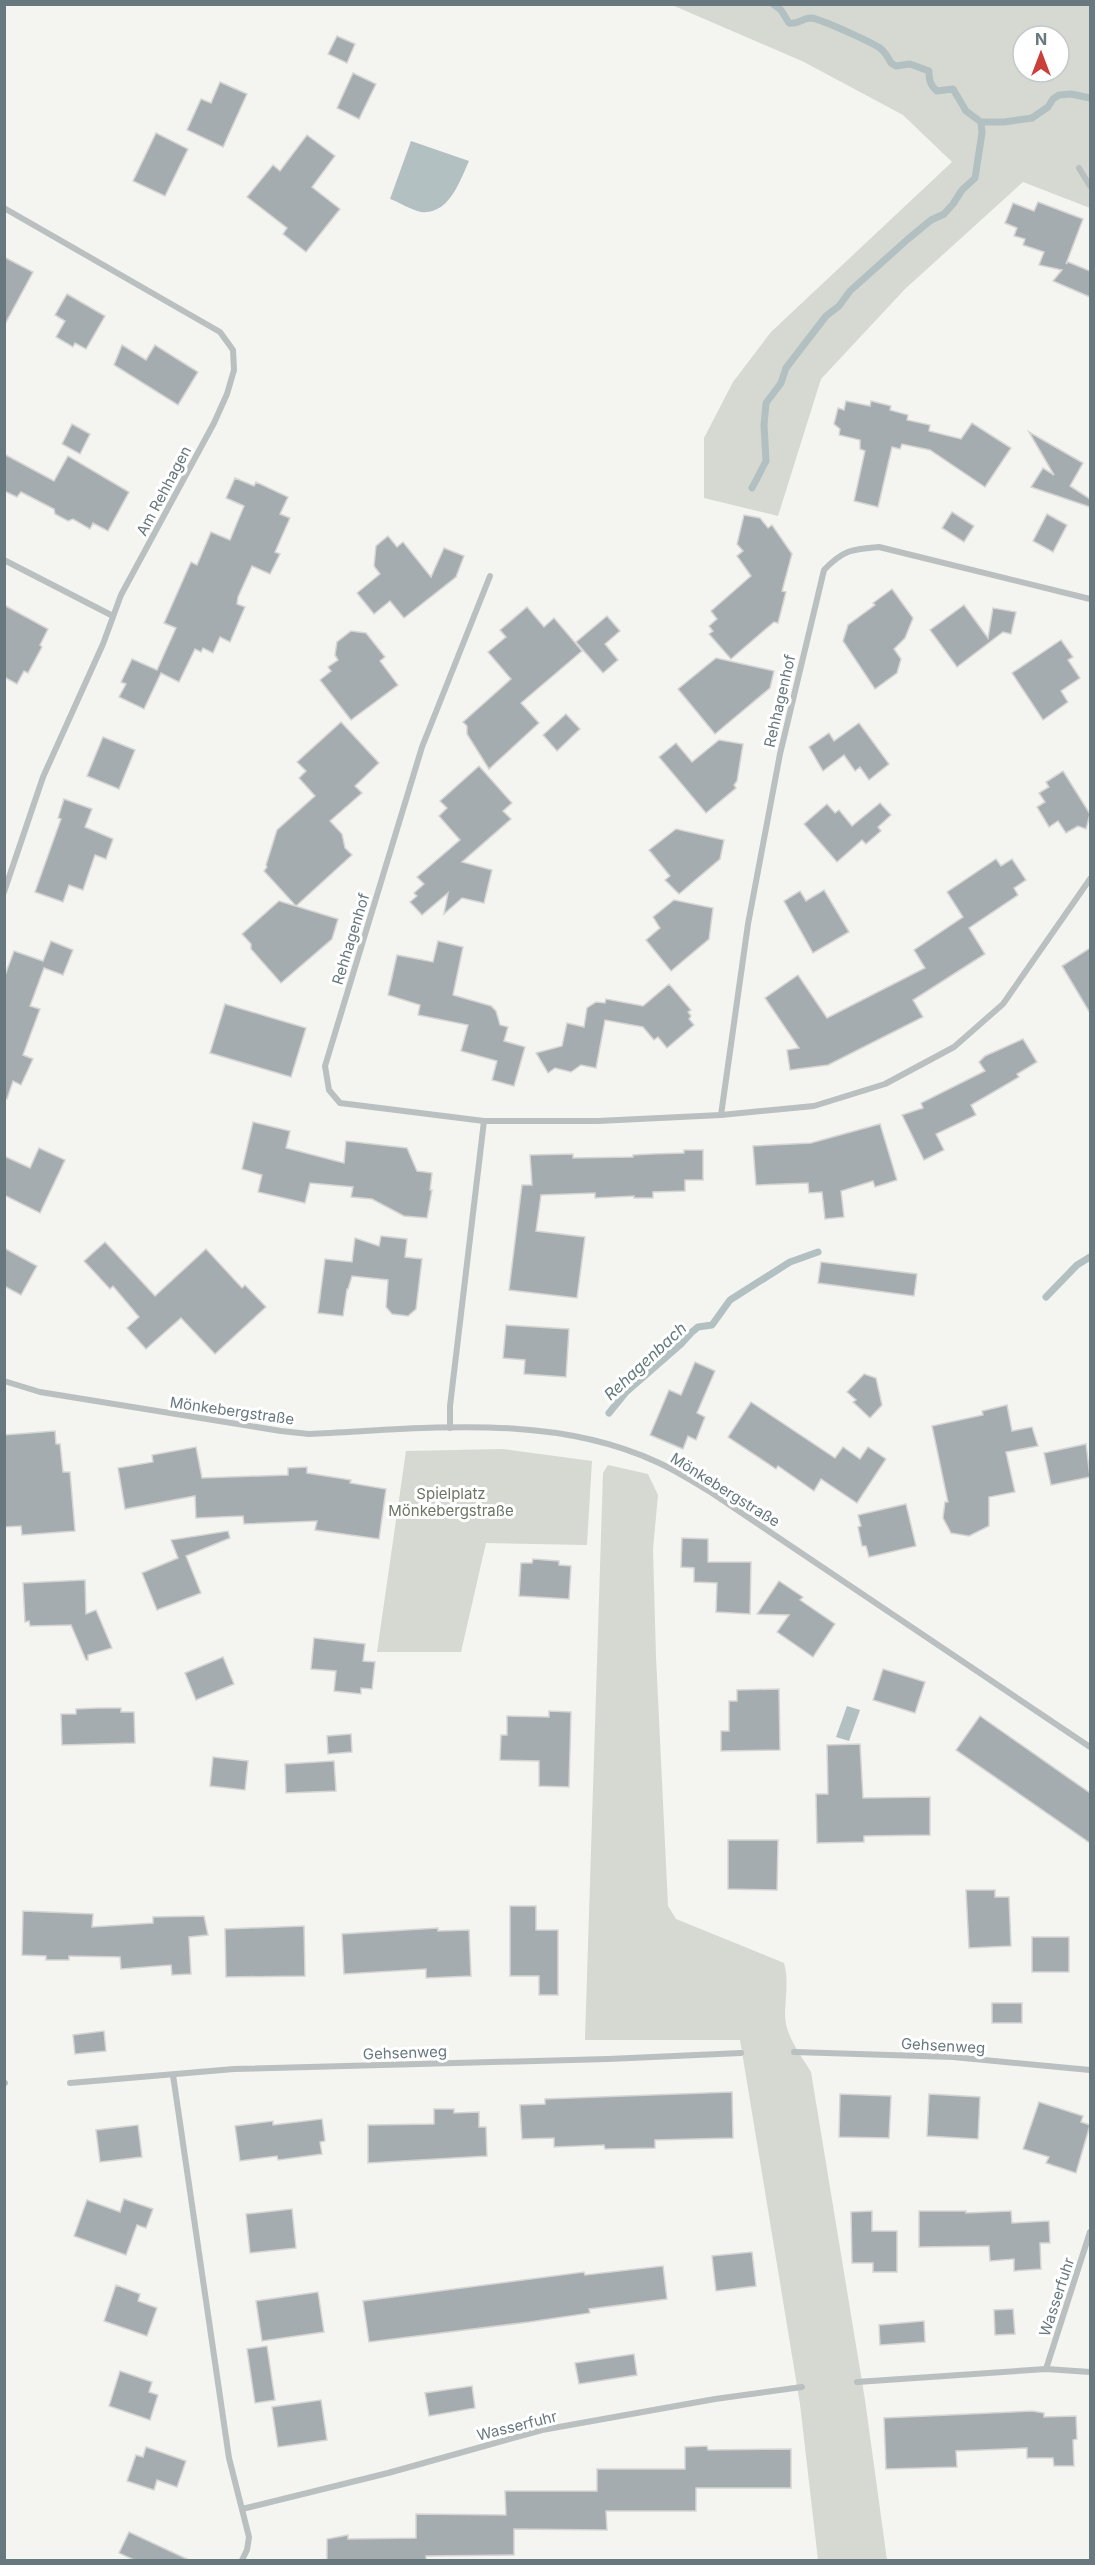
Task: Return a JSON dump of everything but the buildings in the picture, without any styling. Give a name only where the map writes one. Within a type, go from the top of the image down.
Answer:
[{"type":"street","points":[[1079,168],[1090,186]]},
{"type":"street","name":"Am Rehhagen","points":[[4,208],[220,332],[233,350],[234,370],[214,423],[121,595],[114,616],[43,777],[4,892]]},
{"type":"street","name":"Rehhagenhof","points":[[721,1115],[748,924],[780,754],[824,570],[838,554],[879,547],[1090,599]]},
{"type":"street","points":[[4,560],[114,616]]},
{"type":"street","name":"Rehhagenhof","points":[[490,576],[422,747],[325,1066],[329,1090],[340,1102],[484,1121],[598,1121],[721,1115],[814,1107],[885,1084],[954,1047],[1003,1005],[1090,879]]},
{"type":"street","points":[[450,1428],[450,1406],[484,1121]]},
{"type":"street","name":"Mönkebergstraße","points":[[4,1381],[63,1397],[309,1434],[499,1427],[571,1435],[657,1462],[709,1491],[1090,1746]]},
{"type":"street","name":"Gehsenweg","points":[[794,2052],[953,2057],[1090,2070]]},
{"type":"street","name":"Gehsenweg","points":[[70,2083],[234,2069],[608,2059],[741,2053]]},
{"type":"street","points":[[173,2075],[229,2458],[249,2537],[247,2550],[242,2560]]},
{"type":"street","name":"Wasserfuhr","points":[[1046,2369],[1090,2232]]},
{"type":"street","points":[[857,2382],[1046,2369],[1090,2372]]},
{"type":"street","name":"Wasserfuhr","points":[[243,2509],[542,2430],[715,2399],[802,2387]]},
{"type":"green space","points":[[672,5],[1090,5],[1090,208],[1023,182],[905,289],[821,379],[778,516],[704,498],[704,438],[733,382],[771,332],[952,162],[903,115],[804,62]]},
{"type":"green space","name":"Spielplatz Mönkebergstraße","points":[[503,1449],[592,1461],[587,1545],[486,1543],[461,1652],[377,1652],[406,1451]]},
{"type":"green space","points":[[608,1465],[648,1474],[658,1495],[653,1549],[668,1906],[676,1919],[784,1963],[787,1983],[786,2024],[795,2046],[811,2072],[865,2400],[887,2560],[818,2560],[800,2404],[740,2040],[585,2040],[603,1473]]},
{"type":"shaded area","points":[[411,141],[469,161],[452,195],[439,208],[431,211],[417,211],[390,199]]},
{"type":"shaded area","points":[[847,1706],[860,1710],[849,1741],[836,1737]]},
{"type":"waterway","points":[[773,4],[781,10],[789,23],[808,18],[816,19],[880,48],[896,66],[910,64],[929,71],[930,82],[937,91],[953,89],[966,111],[981,122],[1032,118],[1048,107],[1059,95],[1071,94],[1090,98]]},
{"type":"waterway","points":[[752,488],[766,461],[764,425],[766,403],[781,383],[786,368],[826,316],[839,306],[850,291],[931,220],[944,214],[962,190],[975,178],[982,133],[981,122]]},
{"type":"waterway","name":"Rehagenbach","points":[[609,1413],[626,1392],[692,1332],[698,1327],[712,1325],[730,1300],[790,1262],[818,1252]]},
{"type":"waterway","name":"Rehagenbach","points":[[1046,1297],[1077,1265],[1090,1257]]}]
